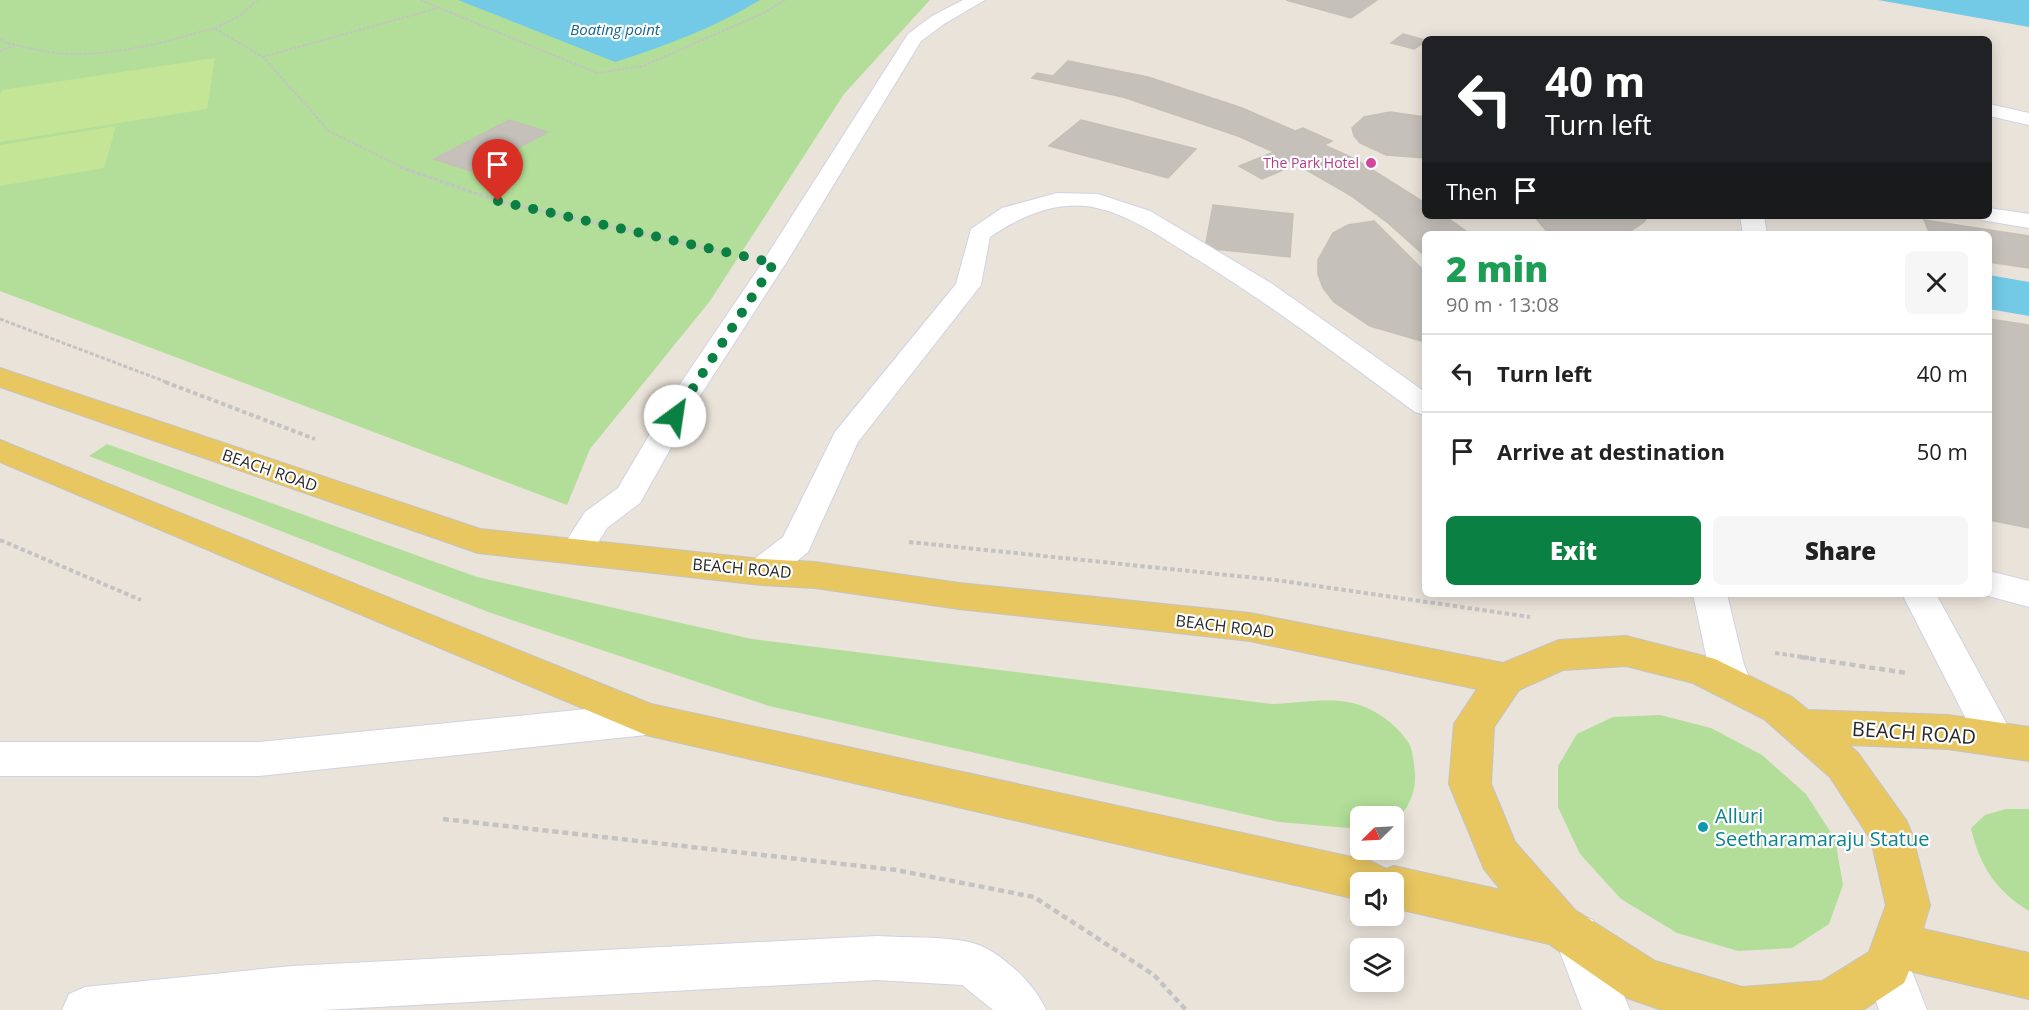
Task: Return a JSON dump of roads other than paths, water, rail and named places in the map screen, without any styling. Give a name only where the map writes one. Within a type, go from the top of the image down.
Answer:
[{"type":"main road","name":"BEACH ROAD","points":[[0,377],[478,541],[760,572],[815,574],[959,596],[1250,627],[1505,679]]},
{"type":"main road","points":[[0,450],[646,719],[1350,877]]},
{"type":"main road","points":[[1739,1010],[1644,981],[1568,931],[1498,855],[1470,784],[1474,724],[1505,679],[1559,655],[1626,651],[1702,670],[1778,708],[1844,765],[1891,834],[1908,905],[1890,956],[1828,1005],[1745,1010]]},
{"type":"main road","name":"BEACH ROAD","points":[[1798,726],[1948,732],[2013,742]]},
{"type":"main road","points":[[1404,890],[1568,931]]},
{"type":"main road","points":[[1890,956],[2029,976]]},
{"type":"street","points":[[0,759],[259,759],[646,719]]},
{"type":"street","points":[[1568,931],[1606,1010]]},
{"type":"street","points":[[1890,956],[1902,1010]]},
{"type":"lane","points":[[576,551],[596,520],[629,495],[686,396],[774,263],[914,38],[938,20],[976,0]]},
{"type":"lane","points":[[1992,111],[2029,119]]},
{"type":"lane","points":[[760,572],[796,544],[845,439],[968,285],[980,234],[1011,213],[1057,200],[1098,201],[1142,216],[1262,288],[1422,404]]},
{"type":"lane","points":[[1992,215],[2029,221]]},
{"type":"lane","points":[[1992,585],[2029,594]]},
{"type":"lane","points":[[1711,597],[1722,645],[1736,687]]},
{"type":"lane","points":[[1921,597],[1964,683],[2013,742]]},
{"type":"lane","points":[[85,1010],[292,989],[406,985],[877,958],[970,964],[1012,996],[1023,1010]]},
{"type":"water","name":"Boating point","points":[[458,0],[760,0],[689,36],[615,62]]},
{"type":"water","points":[[1878,0],[2029,0],[2029,27]]},
{"type":"water","points":[[1992,276],[2029,282],[2029,316],[1992,310]]},
{"type":"place","name":"The Park Hotel","points":[[1371,163]]},
{"type":"place","name":"Alluri Seetharamaraju Statue","points":[[1703,827]]}]
